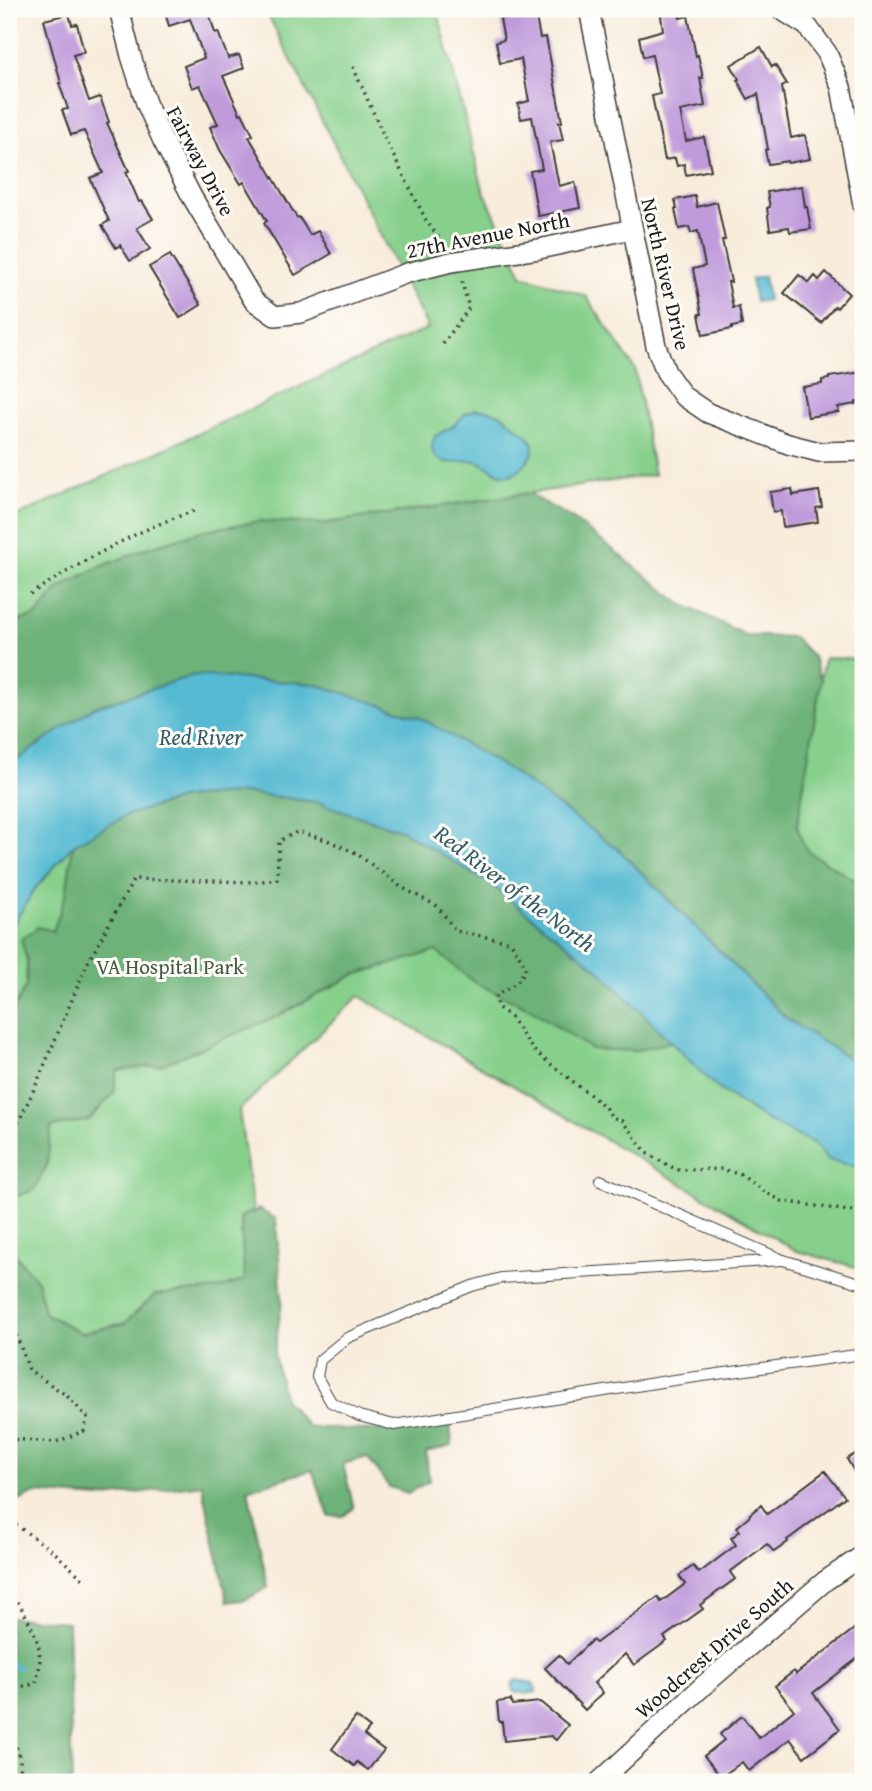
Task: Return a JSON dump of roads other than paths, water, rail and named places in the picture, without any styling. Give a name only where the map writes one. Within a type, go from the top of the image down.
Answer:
[{"type":"street","name":"Fairway Drive","points":[[119,9],[146,103],[163,141],[192,197],[254,301],[275,316]]},
{"type":"street","name":"North River Drive","points":[[589,9],[656,346],[666,372],[683,396],[708,413],[788,444],[819,452],[863,451]]},
{"type":"street","points":[[780,9],[807,26],[827,53],[841,87],[863,205]]},
{"type":"street","name":"27th Avenue North","points":[[275,316],[300,313],[407,273],[632,229]]},
{"type":"street","name":"Woodcrest Drive South","points":[[599,1782],[825,1581],[863,1555]]},
{"type":"lane","points":[[600,1180],[783,1260],[863,1284]]},
{"type":"lane","points":[[783,1260],[501,1278],[472,1286],[347,1338],[320,1360],[317,1377],[331,1402],[359,1416],[394,1424],[667,1381],[863,1354]]},
{"type":"water","points":[[764,276],[768,300],[755,302],[751,279]]},
{"type":"water","points":[[476,409],[502,415],[529,437],[533,444],[533,454],[516,472],[504,475],[479,462],[451,463],[434,454],[432,447],[435,436]]},
{"type":"water","name":"Red River","points":[[194,675],[315,684],[419,717],[509,770],[619,850],[787,1019],[856,1063],[863,1064],[863,1168],[828,1160],[815,1144],[766,1120],[715,1086],[596,967],[490,884],[401,830],[316,802],[247,793],[184,798],[127,815],[73,845],[34,890],[9,931],[9,765],[94,707]]},
{"type":"water","points":[[518,1680],[533,1683],[535,1693],[514,1692],[513,1682]]},
{"type":"waterway","points":[[9,1664],[19,1668]]},
{"type":"water label","name":"Red River of the North","points":[[515,888]]},
{"type":"park label","name":"VA Hospital Park","points":[[170,966]]}]
